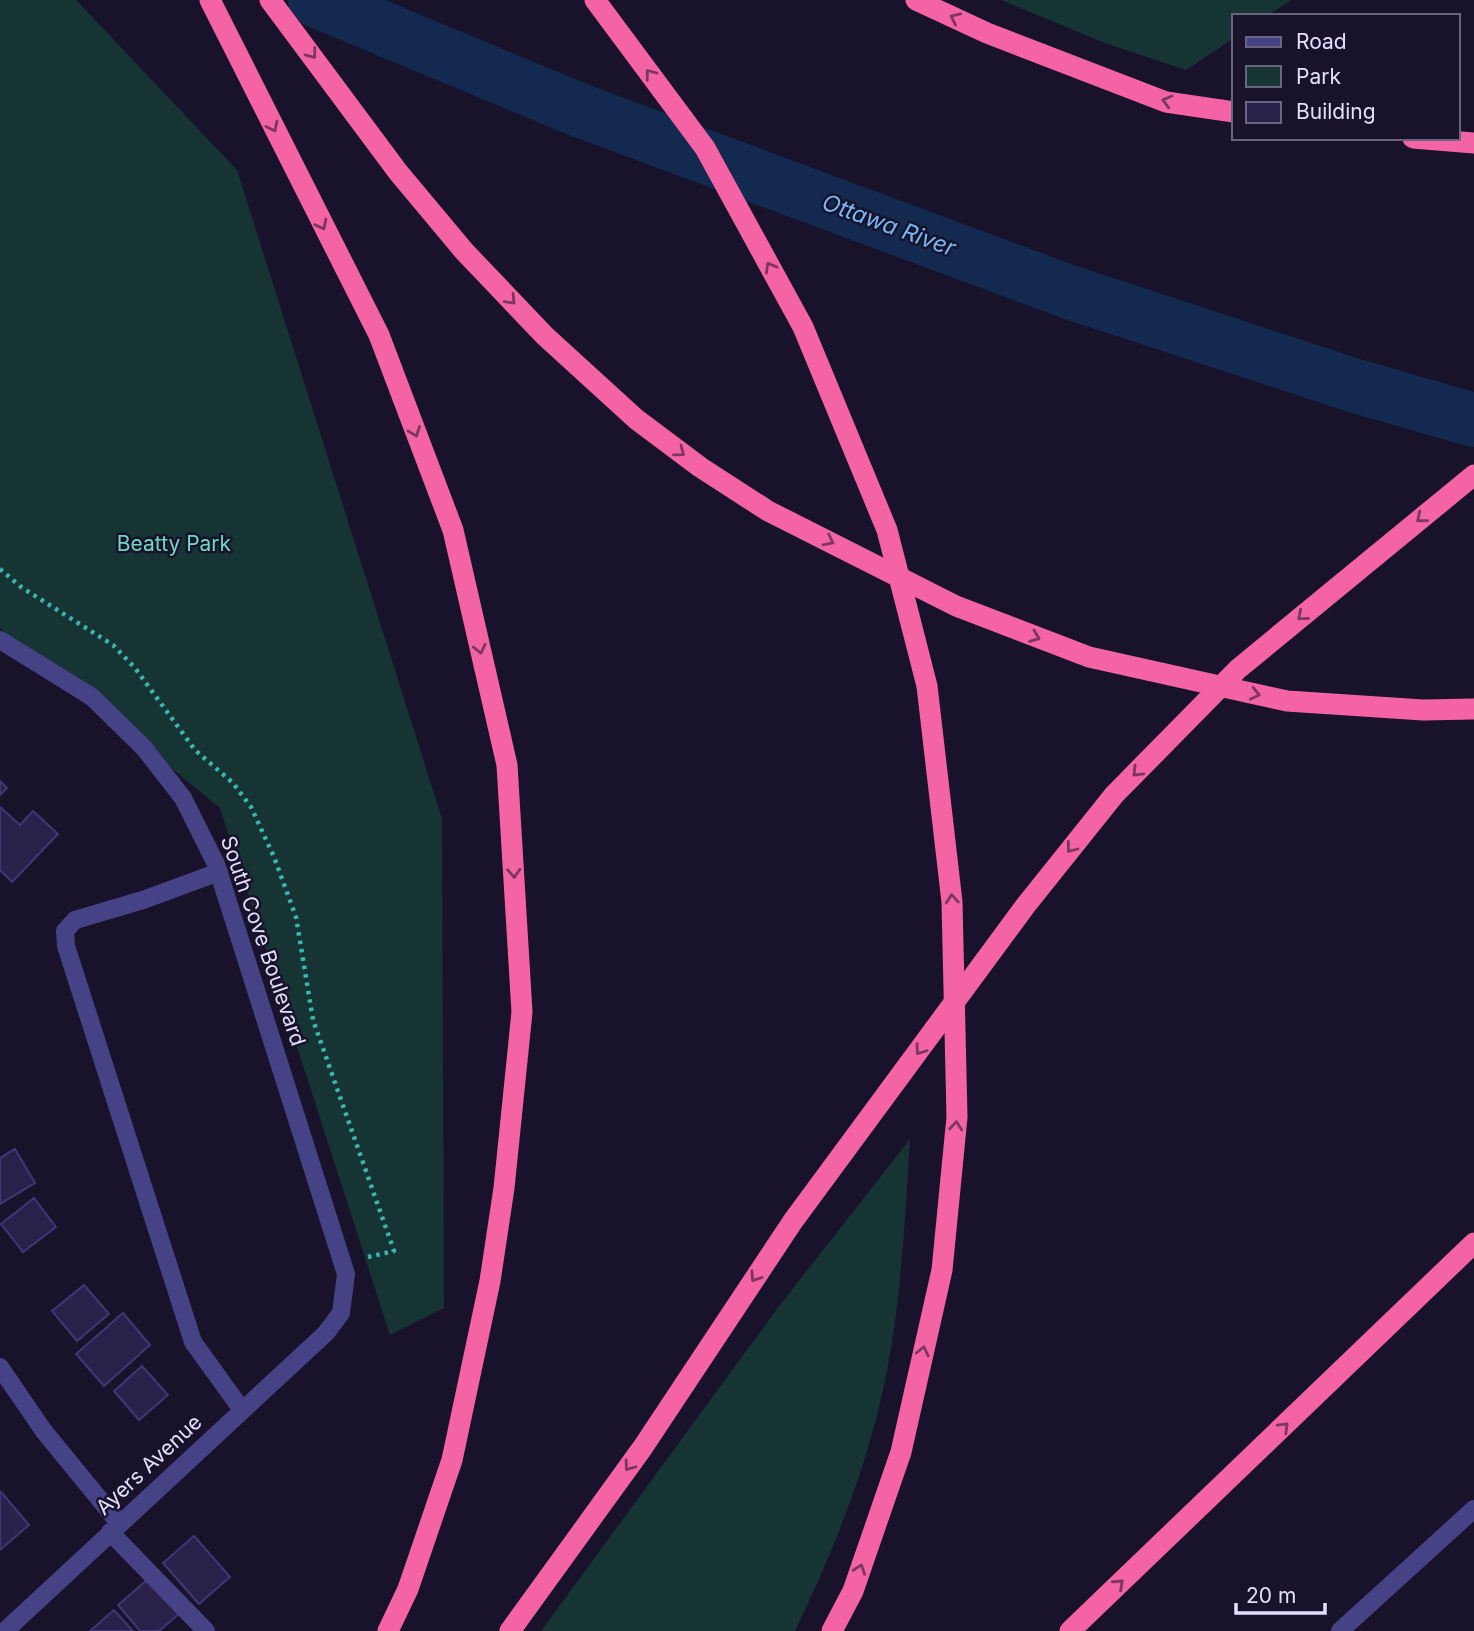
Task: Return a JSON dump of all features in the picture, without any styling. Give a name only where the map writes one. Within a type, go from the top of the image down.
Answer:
[{"type":"highway","points":[[210,0],[379,335],[453,530],[508,765],[522,1012],[504,1188],[490,1281],[452,1460],[408,1589],[388,1631]]},
{"type":"highway","points":[[270,0],[398,172],[464,251],[545,336],[636,419],[700,467],[768,511],[956,606],[1089,657],[1287,701],[1423,709],[1474,709]]},
{"type":"highway","points":[[595,0],[705,148],[803,327],[887,530],[928,686],[952,902],[956,1029],[957,1117],[942,1270],[901,1452],[853,1591],[832,1631]]},
{"type":"highway","points":[[916,0],[987,33],[1166,102],[1232,112]]},
{"type":"highway","points":[[1437,140],[1474,143]]},
{"type":"highway","points":[[510,1631],[643,1447],[793,1221],[1026,905],[1114,795],[1238,669],[1474,475]]},
{"type":"highway","points":[[1070,1631],[1474,1243]]},
{"type":"highway","points":[[1396,1319],[1474,1251]]},
{"type":"street","name":"South Cove Boulevard","points":[[0,640],[92,697],[144,748],[183,798],[219,873],[346,1275],[341,1313],[326,1333]]},
{"type":"street","points":[[219,873],[75,920],[65,931],[66,946],[193,1342],[242,1410]]},
{"type":"street","name":"Ayers Avenue","points":[[5,1631],[326,1333]]},
{"type":"street","points":[[0,1367],[115,1527],[206,1631]]},
{"type":"street","points":[[1340,1631],[1474,1508]]},
{"type":"green space","name":"Beatty Park","points":[[0,0],[76,0],[237,170],[442,819],[444,1308],[390,1335],[220,808],[0,628]]},
{"type":"green space","points":[[1001,0],[1291,0],[1270,14],[1232,14],[1232,39],[1186,70],[1105,43]]},
{"type":"green space","points":[[910,1139],[900,1282],[890,1353],[875,1423],[850,1503],[795,1631],[541,1631],[777,1309]]},
{"type":"building","points":[[0,781],[7,788],[0,795]]},
{"type":"building","points":[[0,807],[20,825],[33,811],[58,834],[12,882],[0,870]]},
{"type":"building","points":[[15,1149],[35,1183],[0,1204],[0,1158]]},
{"type":"building","points":[[34,1198],[56,1227],[23,1252],[1,1224]]},
{"type":"building","points":[[84,1285],[109,1314],[77,1341],[52,1311]]},
{"type":"building","points":[[123,1313],[150,1345],[104,1386],[76,1354]]},
{"type":"building","points":[[142,1366],[168,1395],[139,1420],[114,1391]]},
{"type":"building","points":[[0,1493],[29,1525],[0,1550]]},
{"type":"building","points":[[194,1536],[230,1577],[199,1604],[163,1563]]},
{"type":"building","points":[[148,1579],[179,1614],[159,1631],[140,1631],[118,1605]]},
{"type":"building","points":[[114,1610],[133,1631],[90,1631]]},
{"type":"waterway","name":"Ottawa River","points":[[315,0],[579,110],[1072,293],[1356,386],[1474,420]]}]
